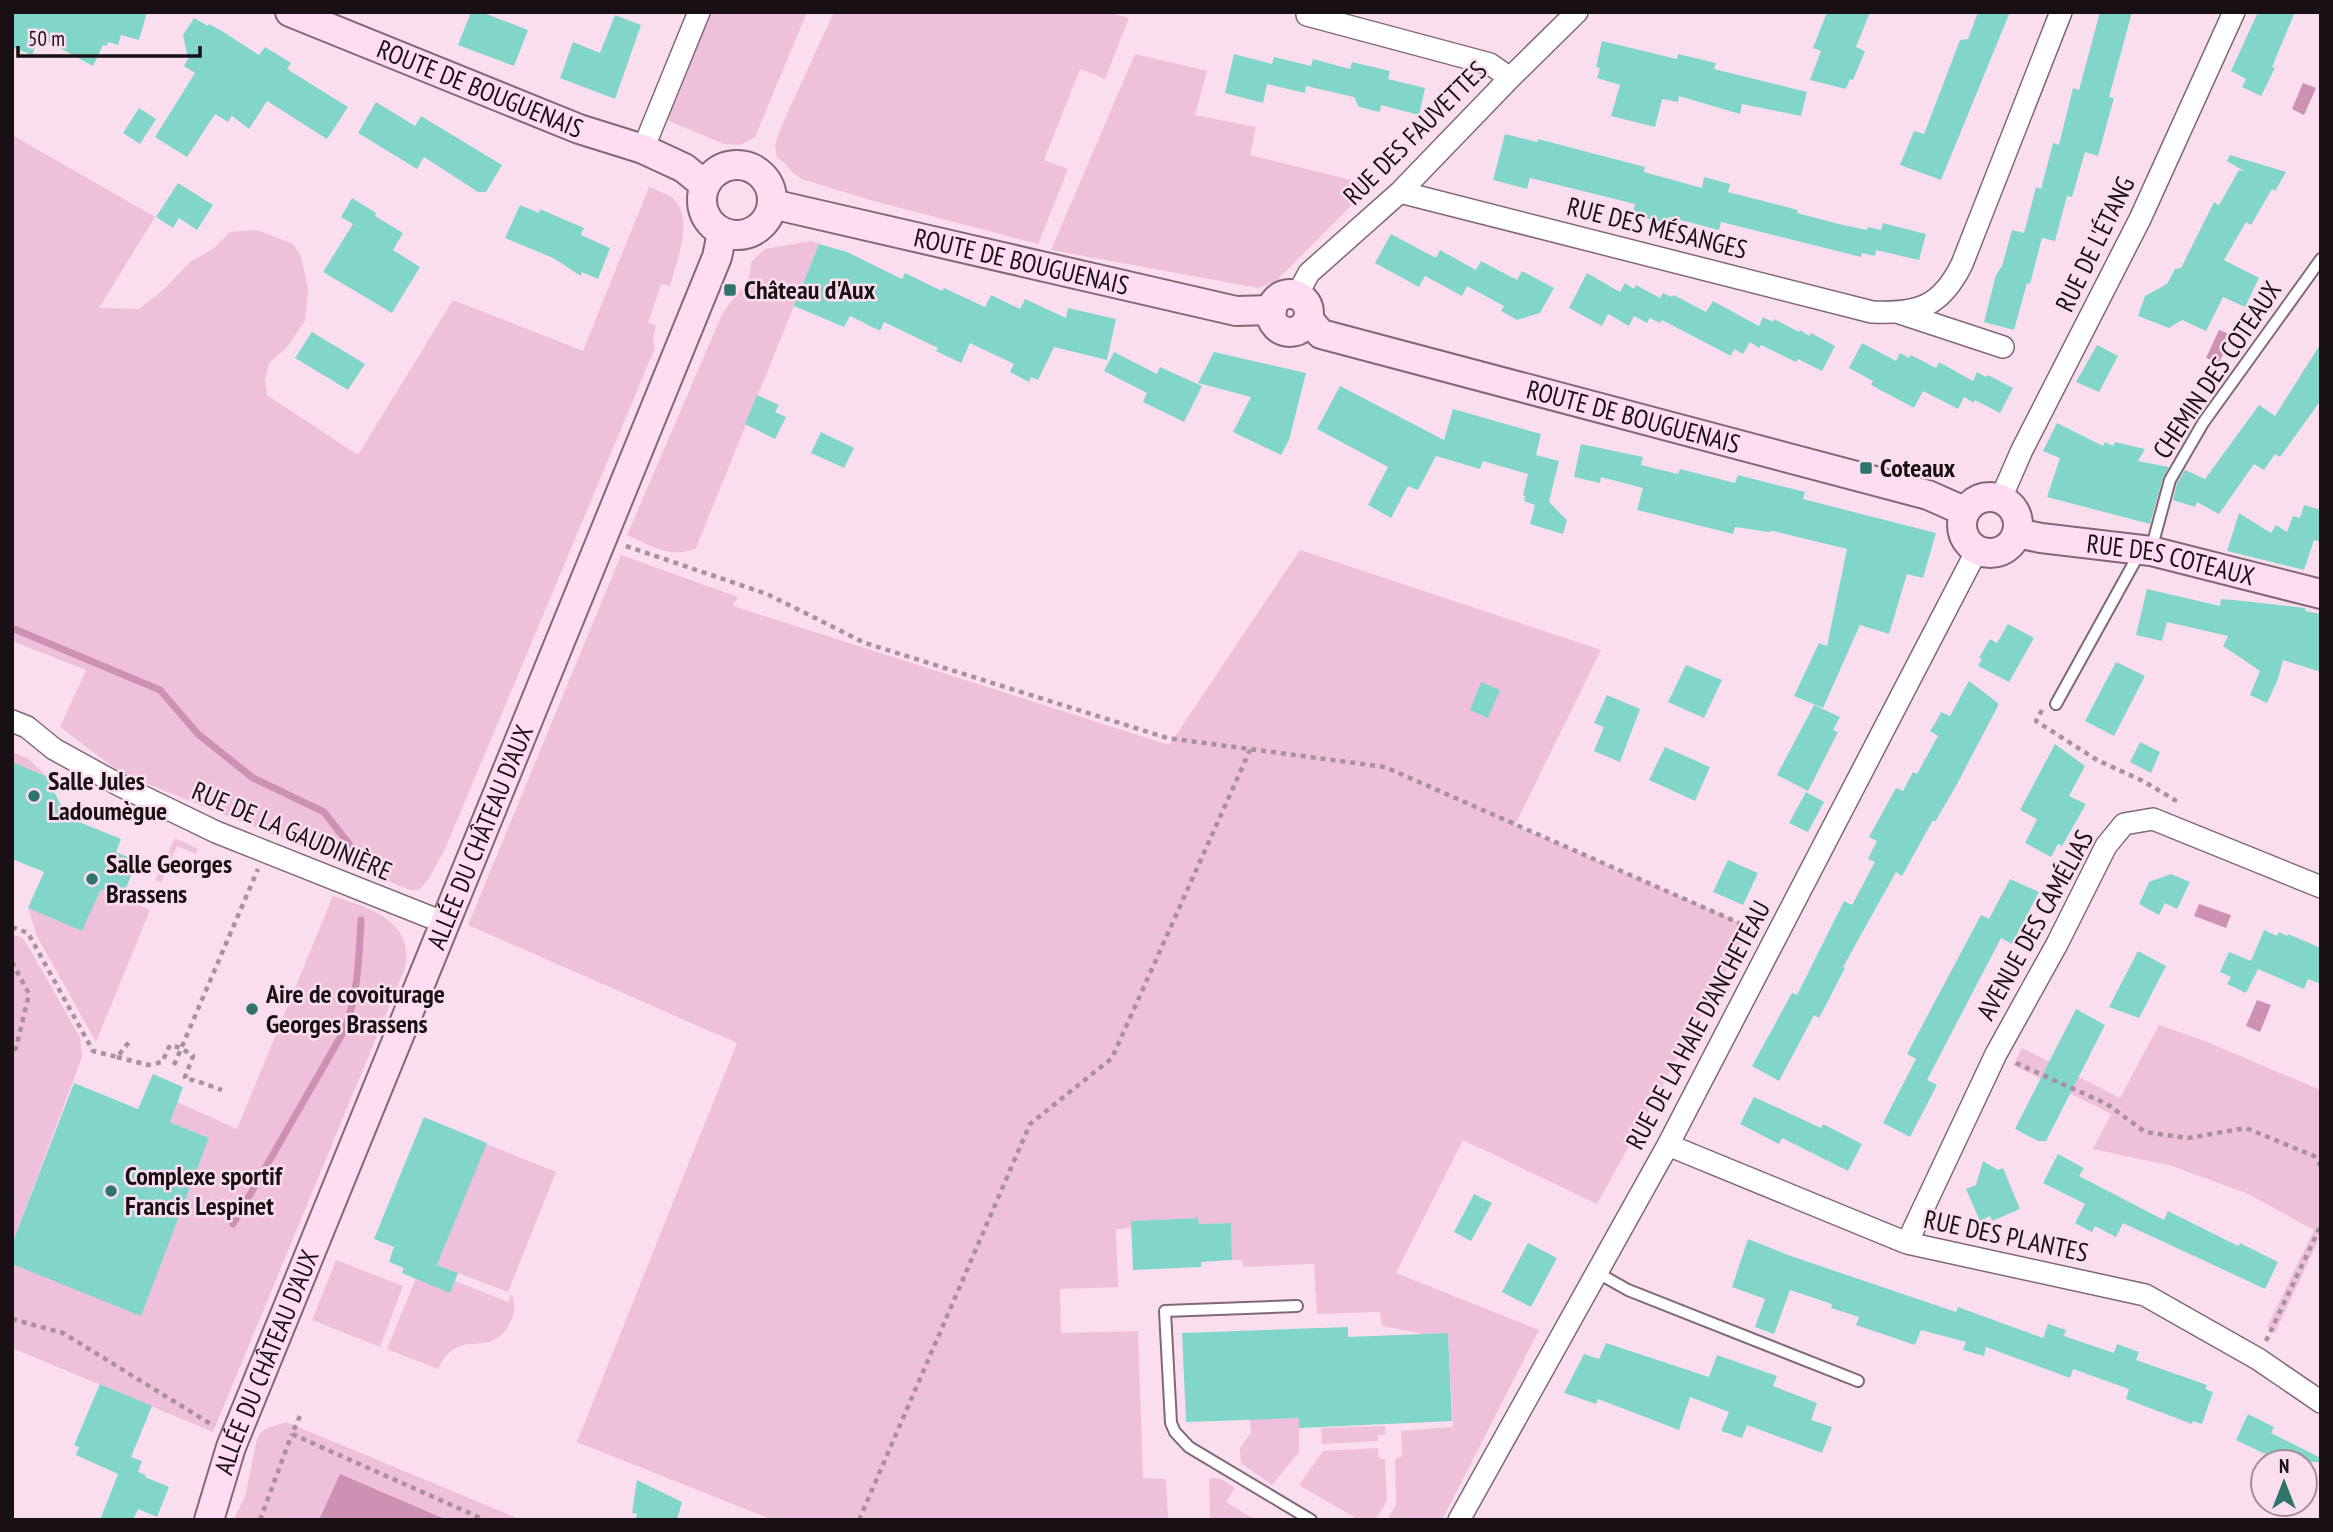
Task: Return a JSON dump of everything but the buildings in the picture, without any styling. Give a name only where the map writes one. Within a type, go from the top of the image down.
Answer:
[{"type":"street","name":"ROUTE DE BOUGUENAIS","points":[[290,12],[579,129],[643,149],[684,168],[705,185]]},
{"type":"street","points":[[643,149],[699,12]]},
{"type":"street","points":[[1307,12],[1307,15],[1490,64],[1510,78]]},
{"type":"street","name":"RUE DES FAUVETTES","points":[[1303,307],[1309,273],[1400,192],[1577,12]]},
{"type":"street","name":"RUE DES MÉSANGES","points":[[1900,313],[1927,305],[1951,286],[2061,12]]},
{"type":"street","name":"RUE DE L'ÉTANG","points":[[2001,498],[2022,450],[2140,219],[2234,12]]},
{"type":"street","points":[[738,165],[751,167],[765,178],[770,188],[772,204],[765,222],[757,230],[735,236],[722,233],[709,223],[701,198],[710,177],[721,168],[738,165]]},
{"type":"street","name":"RUE DES MÉSANGES","points":[[1400,192],[1872,312],[1900,313],[2003,347]]},
{"type":"street","name":"ROUTE DE BOUGUENAIS","points":[[772,204],[1236,311],[1272,310],[1272,316],[1278,326],[1289,332],[1300,329],[1303,307]]},
{"type":"street","name":"ALLÉE DU CHÂTEAU D'AUX","points":[[209,1520],[235,1438],[717,257],[722,233]]},
{"type":"street","name":"ROUTE DE BOUGUENAIS","points":[[1303,307],[1321,334],[1928,495],[1964,511]]},
{"type":"street","points":[[1980,498],[2001,498],[2016,514],[2017,533],[2008,547],[1999,552],[1978,551],[1964,537],[1961,527],[1964,511],[1980,498]]},
{"type":"street","name":"RUE DES COTEAUX","points":[[2017,533],[2146,550],[2321,594]]},
{"type":"street","name":"RUE DE LA HAIE D'ANCHETEAU","points":[[1459,1520],[1668,1145],[1978,551]]},
{"type":"street","name":"RUE DE LA GAUDINIÈRE","points":[[12,721],[27,727],[54,749],[121,786],[216,832],[444,923]]},
{"type":"street","name":"AVENUE DES CAMÉLIAS","points":[[1907,1243],[1996,1054],[2057,944],[2106,846],[2124,824],[2153,819],[2321,887]]},
{"type":"street","name":"RUE DES PLANTES","points":[[1668,1145],[1907,1243],[2145,1295],[2258,1359],[2321,1402]]},
{"type":"lane","name":"CHEMIN DES COTEAUX","points":[[2056,704],[2146,550],[2170,480],[2203,423],[2321,259]]},
{"type":"lane","points":[[1596,1272],[1628,1290],[1858,1381]]},
{"type":"lane","points":[[1297,1306],[1165,1311],[1171,1423],[1175,1432],[1189,1447],[1311,1520]]},
{"type":"path","points":[[602,538],[767,594],[865,643],[1167,738],[1385,767],[1775,939]]},
{"type":"path","points":[[2056,704],[2042,709],[2036,722],[2097,760],[2143,781],[2175,800],[2166,825]]},
{"type":"path","points":[[859,1520],[1030,1124],[1112,1058],[1250,750]]},
{"type":"path","points":[[174,1065],[265,851]]},
{"type":"path","points":[[12,927],[28,933],[93,1051],[148,1065],[162,1062],[170,1045],[181,1048],[193,1056],[186,1080],[194,1080],[222,1090]]},
{"type":"path","points":[[12,962],[29,994],[16,1048],[12,1052]]},
{"type":"path","points":[[117,1057],[129,1042]]},
{"type":"path","points":[[1996,1054],[2107,1104],[2145,1132],[2188,1138],[2246,1128],[2314,1156],[2321,1167]]},
{"type":"path","points":[[2258,1359],[2321,1225]]},
{"type":"path","points":[[12,1318],[63,1333],[235,1438]]},
{"type":"path","points":[[260,1520],[300,1416]]},
{"type":"path","points":[[292,1434],[485,1520]]},
{"type":"shaded area","points":[[707,12],[807,12],[755,137],[740,145],[724,144],[662,118]]},
{"type":"shaded area","points":[[834,12],[1108,12],[1129,18],[1105,79],[1080,69],[1044,160],[1068,169],[1038,244],[870,200],[802,179],[777,158],[775,145],[781,127]]},
{"type":"shaded area","points":[[1135,54],[1207,71],[1195,115],[1256,127],[1250,155],[1372,185],[1275,282],[1258,288],[1051,250]]},
{"type":"shaded area","points":[[2303,83],[2316,88],[2304,115],[2292,109]]},
{"type":"shaded area","points":[[12,135],[155,217],[99,308],[139,309],[162,291],[190,262],[213,249],[230,232],[257,230],[293,244],[301,257],[308,289],[305,321],[287,347],[269,363],[265,379],[267,395],[358,455],[453,300],[583,351],[649,187],[670,196],[678,204],[683,226],[680,252],[670,286],[661,284],[648,323],[656,325],[653,340],[655,348],[445,849],[428,880],[419,890],[405,888],[121,773],[60,727],[86,670],[12,641]]},
{"type":"shaded area","points":[[811,241],[819,244],[696,548],[669,552],[627,535],[721,317],[745,284],[751,270],[751,262],[765,249]]},
{"type":"shaded area","points":[[2219,330],[2232,335],[2219,363],[2206,358]]},
{"type":"shaded area","points":[[1300,550],[1601,650],[1515,825],[1750,927],[1597,1204],[1463,1140],[1396,1273],[1539,1330],[1442,1520],[1387,1520],[1396,1505],[1395,1459],[1402,1456],[1401,1431],[1453,1427],[1448,1333],[1423,1334],[1382,1326],[1380,1312],[1317,1314],[1314,1264],[1243,1267],[1242,1260],[1232,1260],[1231,1223],[1199,1224],[1197,1218],[1132,1221],[1132,1228],[1116,1229],[1118,1287],[1060,1289],[1061,1333],[1138,1331],[1143,1478],[1166,1479],[1168,1520],[773,1520],[577,1442],[737,1043],[468,925],[621,555],[738,597],[733,606],[1169,745]]},
{"type":"shaded area","points":[[12,752],[29,759],[46,776],[12,762]]},
{"type":"shaded area","points":[[175,838],[198,849],[196,854],[177,846],[161,883],[155,880]]},
{"type":"shaded area","points":[[101,889],[150,910],[96,1042],[37,936],[28,908],[82,931]]},
{"type":"shaded area","points":[[333,896],[374,911],[396,927],[403,938],[405,968],[213,1432],[12,1348],[12,1264],[141,1315],[209,1138],[170,1122],[177,1102],[237,1129]]},
{"type":"shaded area","points":[[2199,904],[2231,915],[2226,928],[2194,916]]},
{"type":"shaded area","points":[[12,934],[22,938],[28,946],[80,1037],[82,1057],[12,1244]]},
{"type":"shaded area","points":[[2257,1000],[2271,1005],[2260,1032],[2246,1026]]},
{"type":"shaded area","points":[[2159,1025],[2321,1090],[2321,1235],[2275,1333],[2267,1327],[2314,1230],[2246,1193],[2172,1166],[2093,1149],[2111,1114],[2013,1065],[2022,1048],[2120,1098]]},
{"type":"shaded area","points":[[486,1144],[556,1172],[508,1292],[437,1265]]},
{"type":"shaded area","points":[[336,1260],[403,1286],[380,1347],[312,1320]]},
{"type":"shaded area","points":[[416,1278],[450,1292],[455,1281],[508,1302],[512,1294],[514,1308],[511,1321],[504,1332],[490,1342],[466,1344],[451,1351],[438,1369],[387,1349]]},
{"type":"shaded area","points":[[1299,1418],[1299,1452],[1272,1485],[1241,1463],[1240,1448],[1251,1433],[1250,1419]]},
{"type":"shaded area","points":[[286,1422],[522,1520],[233,1520],[245,1497],[259,1435],[266,1429]]},
{"type":"shaded area","points":[[1385,1426],[1385,1435],[1378,1435],[1378,1441],[1322,1444],[1321,1428]]},
{"type":"shaded area","points":[[1378,1448],[1378,1456],[1385,1459],[1387,1501],[1375,1520],[1353,1520],[1354,1517],[1299,1485],[1323,1451]]},
{"type":"shaded area","points":[[340,1474],[447,1520],[319,1520]]},
{"type":"shaded area","points":[[1209,1478],[1221,1479],[1235,1488],[1226,1502],[1256,1520],[1210,1520]]},
{"type":"waterway","points":[[12,628],[160,690],[198,734],[253,778],[324,812],[363,862]]},
{"type":"waterway","points":[[233,1224],[345,1029],[355,989],[361,920]]},
{"type":"place","name":"Château d'Aux","points":[[730,290]]},
{"type":"place","name":"Coteaux","points":[[1866,468]]},
{"type":"place","name":"Salle Jules Ladoumègue","points":[[34,796]]},
{"type":"place","name":"Salle Georges Brassens","points":[[92,879]]},
{"type":"place","name":"Aire de covoiturage Georges Brassens","points":[[252,1009]]},
{"type":"place","name":"Complexe sportif Francis Lespinet","points":[[111,1191]]}]
